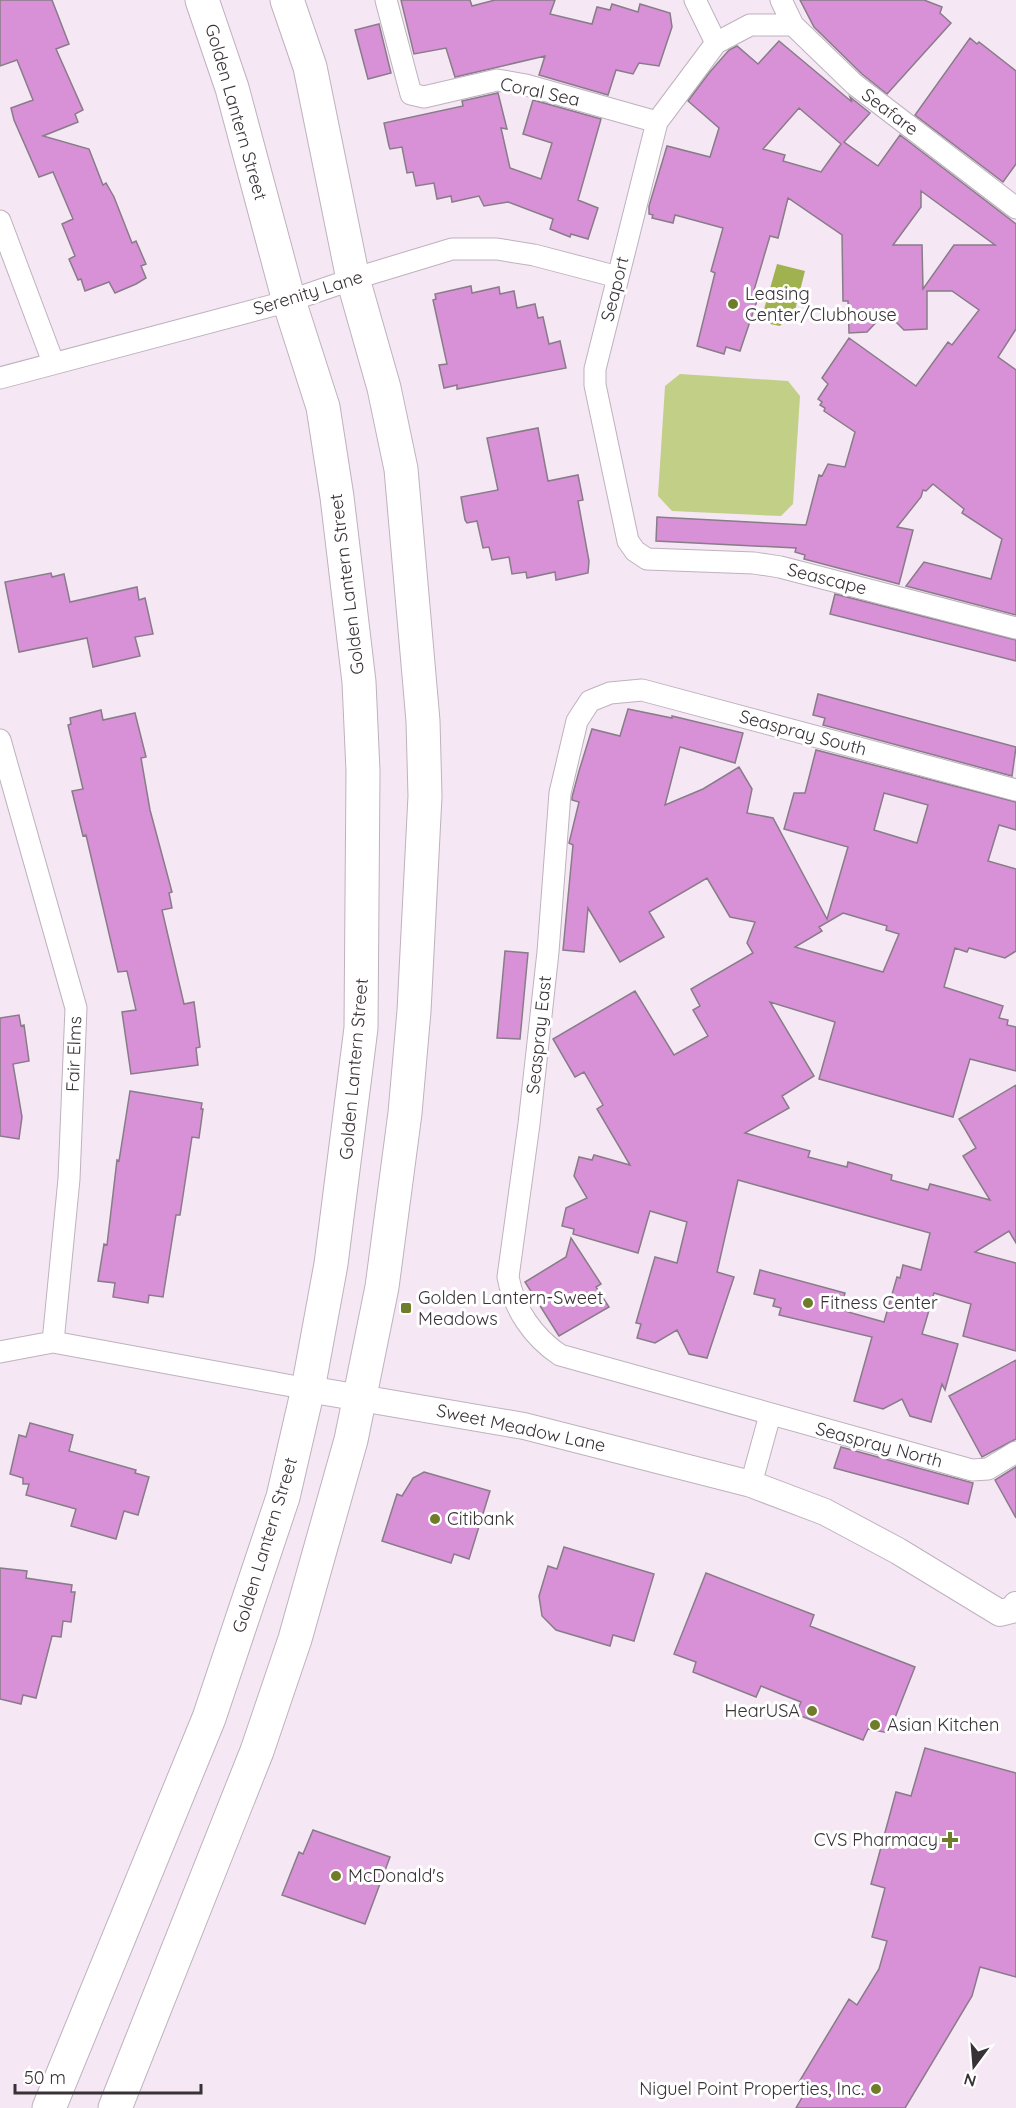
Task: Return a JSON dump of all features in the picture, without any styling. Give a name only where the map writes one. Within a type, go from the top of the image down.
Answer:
[{"type":"main road","name":"Golden Lantern Street","points":[[49,2108],[209,1718],[283,1497],[308,1389],[343,1187],[361,1028],[363,771],[359,682],[349,591],[323,407],[289,301],[232,88],[202,0]]},
{"type":"main road","points":[[115,2108],[257,1751],[295,1639],[351,1440],[360,1398],[382,1287],[405,1113],[415,988],[424,796],[417,636],[400,469],[384,388],[352,279],[310,67],[287,0]]},
{"type":"street","name":"Coral Sea","points":[[386,0],[411,94],[424,97],[497,80],[526,85],[657,122]]},
{"type":"street","points":[[695,0],[716,43]]},
{"type":"street","name":"Seafare","points":[[781,0],[793,26],[854,84],[1016,208]]},
{"type":"street","name":"Seaport","points":[[635,551],[628,541],[595,385],[595,369],[657,122],[716,43],[750,25],[793,26]]},
{"type":"street","points":[[0,221],[53,362]]},
{"type":"street","name":"Serenity Lane","points":[[0,378],[53,362],[289,301],[352,279],[452,249],[497,249],[534,255],[618,277]]},
{"type":"street","name":"Seascape","points":[[635,551],[647,559],[754,562],[780,567],[1016,628]]},
{"type":"street","name":"Seaspray South","points":[[590,700],[610,693],[642,690],[1016,790]]},
{"type":"street","name":"Seaspray East","points":[[560,1355],[543,1343],[512,1299],[508,1277],[529,1124],[548,952],[560,793],[576,721],[590,700]]},
{"type":"street","name":"Fair Elms","points":[[0,740],[76,1008],[69,1179],[53,1342]]},
{"type":"street","name":"Sweet Meadow Lane","points":[[0,1352],[53,1342],[548,1431],[751,1484],[825,1512],[898,1551],[1000,1613],[1014,1608]]},
{"type":"street","name":"Seaspray North","points":[[560,1355],[972,1470],[988,1468],[1016,1452]]},
{"type":"street","points":[[751,1484],[770,1415]]},
{"type":"shaded area","points":[[777,264],[805,271],[792,322],[785,320],[780,326],[770,324],[769,315],[763,313]]},
{"type":"shaded area","points":[[680,374],[788,381],[800,396],[793,504],[781,516],[672,511],[658,496],[665,386]]},
{"type":"building","points":[[0,0],[52,0],[69,44],[56,49],[83,110],[75,114],[78,122],[43,136],[89,149],[103,185],[106,183],[114,197],[132,243],[136,241],[146,264],[141,266],[146,278],[136,284],[115,293],[109,282],[85,291],[81,279],[78,280],[69,259],[75,256],[62,224],[73,219],[53,172],[39,177],[14,120],[11,108],[33,100],[17,60],[0,66]]},
{"type":"building","points":[[401,0],[470,0],[472,6],[495,0],[555,0],[550,14],[592,24],[597,7],[610,10],[612,4],[638,12],[640,4],[670,13],[672,27],[659,66],[639,63],[633,74],[616,70],[608,95],[539,75],[545,56],[455,77],[446,48],[414,54]]},
{"type":"building","points":[[800,0],[924,0],[942,7],[940,13],[951,23],[887,94],[862,74],[814,27]]},
{"type":"building","points":[[379,24],[391,73],[368,79],[355,30]]},
{"type":"building","points":[[970,38],[977,44],[979,42],[1016,71],[1016,164],[1003,182],[915,115]]},
{"type":"building","points":[[779,41],[852,102],[850,97],[870,113],[844,142],[878,166],[900,135],[1016,224],[1016,329],[998,357],[1016,370],[1016,615],[906,586],[924,562],[991,579],[1002,539],[962,513],[964,509],[933,484],[926,491],[923,490],[921,497],[897,527],[913,530],[899,584],[804,559],[805,555],[795,552],[796,548],[656,541],[657,517],[806,525],[819,475],[822,476],[828,464],[845,467],[855,432],[824,411],[825,408],[820,405],[822,402],[818,399],[828,384],[822,378],[849,338],[916,386],[948,342],[952,345],[979,310],[952,291],[927,291],[927,329],[904,330],[886,312],[867,332],[849,333],[848,301],[843,301],[842,235],[788,198],[778,238],[770,236],[754,290],[760,292],[740,351],[726,347],[724,354],[697,346],[715,273],[711,271],[723,228],[675,215],[673,223],[652,218],[653,215],[649,214],[649,206],[667,146],[710,157],[719,128],[688,101],[709,73],[729,50],[737,46],[758,64]],"holes":[[[799,108],[841,144],[821,172],[783,161],[785,155],[763,149]],[[921,191],[995,245],[954,245],[923,289],[922,245],[893,245],[921,207]]]},
{"type":"building","points":[[498,93],[507,129],[501,128],[510,168],[541,179],[552,143],[523,134],[533,100],[601,119],[578,200],[598,208],[588,239],[571,234],[570,237],[550,229],[553,219],[508,202],[484,206],[479,196],[452,202],[451,196],[437,199],[434,183],[416,186],[413,172],[407,173],[402,147],[390,149],[384,123],[463,106],[462,101]]},
{"type":"building","points":[[471,286],[472,293],[499,287],[500,294],[514,291],[517,308],[535,304],[538,318],[543,317],[549,344],[560,341],[566,368],[457,389],[457,385],[444,388],[439,365],[447,364],[433,300],[436,299],[435,294]]},
{"type":"building","points":[[538,428],[548,481],[578,475],[583,500],[578,501],[589,561],[588,573],[556,580],[555,572],[527,578],[526,572],[512,574],[509,557],[492,560],[489,547],[483,548],[477,521],[467,523],[465,520],[461,497],[498,490],[487,438]]},
{"type":"building","points":[[51,573],[52,577],[64,574],[70,602],[137,587],[139,600],[145,598],[153,634],[135,637],[140,656],[93,667],[87,638],[19,652],[5,582]]},
{"type":"building","points":[[835,594],[1016,640],[1016,661],[830,614]]},
{"type":"building","points":[[818,694],[1016,747],[1012,776],[823,725],[825,718],[813,715]]},
{"type":"building","points":[[628,709],[672,718],[672,716],[743,733],[735,763],[680,747],[665,805],[703,789],[739,767],[752,789],[747,813],[773,818],[827,919],[848,847],[784,829],[794,793],[805,793],[816,750],[1016,802],[1016,830],[999,825],[988,861],[1016,869],[1016,951],[1005,958],[969,948],[967,952],[955,948],[944,987],[1003,1006],[999,1018],[1008,1020],[1007,1025],[1016,1027],[1016,1071],[970,1059],[953,1117],[819,1079],[835,1022],[770,1002],[814,1076],[782,1096],[789,1108],[745,1133],[810,1151],[808,1157],[847,1167],[848,1162],[892,1175],[891,1180],[928,1190],[930,1184],[990,1200],[963,1156],[976,1148],[959,1119],[1016,1085],[1016,1243],[1009,1231],[975,1252],[1016,1263],[1016,1351],[963,1336],[971,1304],[934,1293],[922,1334],[958,1344],[945,1390],[942,1384],[931,1422],[910,1416],[902,1399],[883,1409],[854,1401],[872,1337],[779,1315],[781,1308],[773,1306],[775,1299],[754,1294],[760,1270],[845,1293],[841,1307],[848,1309],[848,1312],[884,1322],[897,1277],[900,1278],[903,1265],[921,1270],[930,1233],[738,1180],[717,1272],[734,1277],[707,1358],[689,1354],[677,1330],[655,1343],[637,1338],[641,1324],[636,1323],[655,1257],[677,1263],[687,1222],[650,1211],[638,1253],[573,1234],[574,1229],[562,1226],[566,1208],[587,1198],[574,1176],[579,1157],[592,1160],[594,1155],[630,1165],[597,1109],[603,1105],[584,1072],[575,1077],[553,1039],[635,991],[674,1055],[708,1036],[693,1010],[700,1006],[691,989],[753,953],[747,943],[755,922],[730,917],[707,878],[649,912],[664,937],[620,962],[588,908],[584,952],[563,950],[573,845],[569,843],[579,802],[572,800],[572,797],[592,729],[620,736]],"holes":[[[884,793],[928,805],[917,843],[874,830]],[[843,913],[887,926],[886,930],[899,934],[883,972],[795,947],[822,931],[819,927]]]},
{"type":"building","points":[[101,710],[103,720],[135,713],[146,757],[141,758],[150,810],[172,892],[169,893],[172,908],[162,910],[184,1004],[194,1002],[200,1047],[196,1048],[198,1065],[131,1074],[122,1012],[136,1010],[127,971],[118,972],[86,835],[83,836],[72,791],[83,789],[68,725],[71,724],[70,718]]},
{"type":"building","points":[[505,951],[528,953],[520,1039],[497,1038]]},
{"type":"building","points":[[19,1015],[21,1026],[24,1025],[29,1061],[13,1064],[22,1117],[19,1139],[0,1136],[0,1018]]},
{"type":"building","points":[[130,1091],[202,1103],[201,1109],[203,1109],[199,1138],[192,1137],[180,1215],[176,1215],[163,1297],[149,1295],[148,1303],[113,1297],[115,1283],[98,1281],[104,1244],[107,1245],[117,1160],[119,1161]]},
{"type":"building","points":[[571,1238],[601,1284],[596,1287],[609,1307],[559,1336],[525,1282],[566,1257]]},
{"type":"building","points":[[1016,1360],[1016,1439],[982,1457],[949,1396]]},
{"type":"building","points":[[30,1423],[73,1435],[69,1451],[136,1470],[135,1473],[149,1477],[138,1515],[124,1511],[116,1539],[71,1526],[76,1509],[26,1495],[29,1484],[23,1484],[23,1478],[10,1474],[19,1435],[26,1437]]},
{"type":"building","points":[[841,1447],[973,1483],[968,1504],[834,1468]]},
{"type":"building","points":[[1016,1467],[1016,1518],[995,1480]]},
{"type":"building","name":"Citibank","points":[[424,1472],[490,1491],[469,1559],[454,1554],[451,1563],[382,1541],[397,1494],[402,1496],[413,1478]]},
{"type":"building","points":[[564,1547],[654,1574],[634,1641],[613,1635],[610,1646],[556,1630],[542,1616],[539,1596],[548,1566],[557,1569]]},
{"type":"building","points":[[0,1568],[27,1571],[26,1578],[72,1585],[71,1592],[75,1592],[71,1622],[63,1621],[61,1637],[52,1636],[36,1698],[23,1695],[21,1704],[0,1699]]},
{"type":"building","points":[[706,1573],[814,1615],[810,1626],[915,1667],[889,1733],[868,1729],[863,1740],[796,1714],[801,1702],[761,1686],[756,1697],[693,1672],[696,1662],[674,1654]]},
{"type":"building","points":[[925,1748],[1016,1773],[1016,1977],[980,1967],[972,1996],[905,2108],[796,2108],[808,2087],[799,2082],[849,1999],[857,2005],[879,1969],[887,1941],[872,1937],[885,1888],[871,1884],[896,1792],[911,1796]]},
{"type":"building","name":"McDonald's","points":[[313,1830],[390,1857],[365,1924],[282,1895],[299,1852],[303,1854]]},
{"type":"place","name":"Leasing Center/Clubhouse","points":[[733,304]]},
{"type":"place","name":"Fitness Center","points":[[808,1303]]},
{"type":"place","name":"Golden Lantern-Sweet Meadows","points":[[406,1308]]},
{"type":"place","name":"Citibank","points":[[435,1519]]},
{"type":"place","name":"HearUSA","points":[[812,1711]]},
{"type":"place","name":"Asian Kitchen","points":[[875,1725]]},
{"type":"place","name":"CVS Pharmacy","points":[[950,1840]]},
{"type":"place","name":"McDonald's","points":[[336,1876]]},
{"type":"place","name":"Niguel Point Properties, Inc.","points":[[876,2089]]}]
